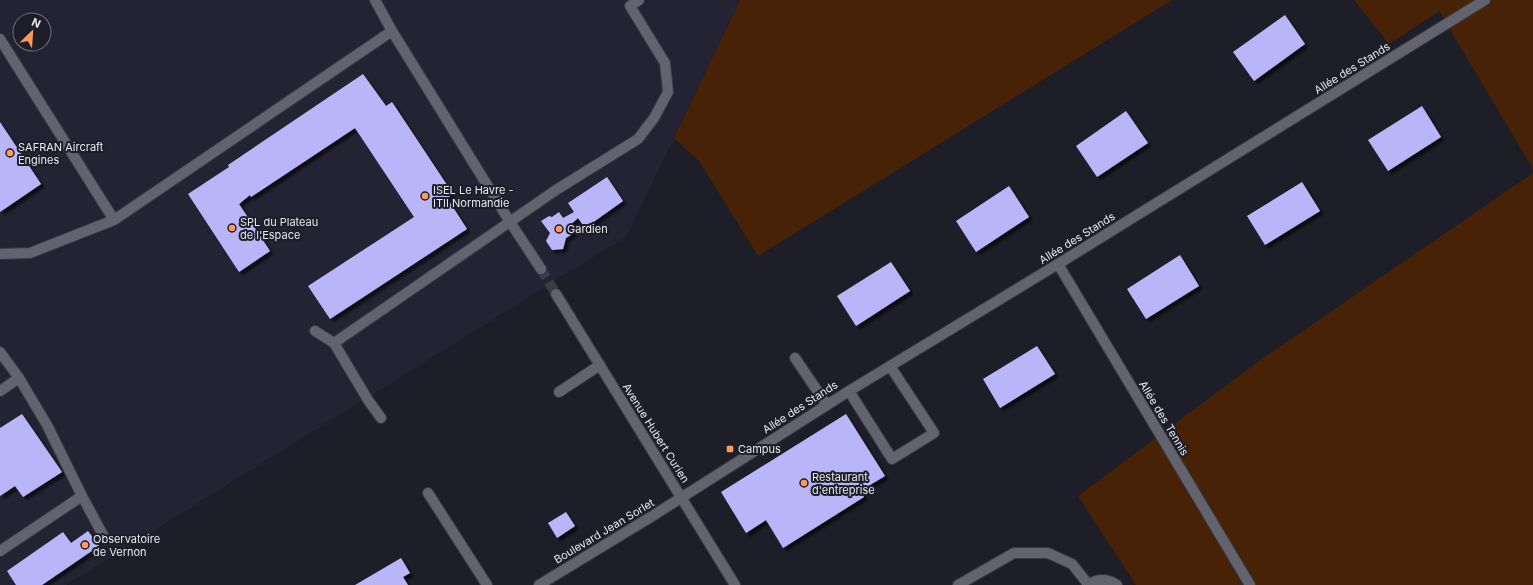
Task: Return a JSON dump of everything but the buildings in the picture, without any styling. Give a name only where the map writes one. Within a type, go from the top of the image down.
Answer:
[{"type":"street","points":[[375,0],[392,31],[510,222],[541,269]]},
{"type":"street","points":[[334,343],[556,190],[638,139],[654,118],[668,92],[665,63],[630,6],[639,0]]},
{"type":"street","name":"Allée des Stands","points":[[681,497],[849,391],[1058,264],[1485,0]]},
{"type":"street","points":[[0,254],[30,253],[114,220],[392,31]]},
{"type":"street","points":[[0,39],[114,220]]},
{"type":"street","name":"Allée des Tennis","points":[[1058,264],[1250,585]]},
{"type":"street","name":"Avenue Hubert Curien","points":[[556,294],[735,585]]},
{"type":"street","points":[[315,331],[334,343],[368,400],[382,418]]},
{"type":"street","points":[[0,352],[47,425],[104,537]]},
{"type":"street","points":[[795,358],[827,405]]},
{"type":"street","points":[[558,392],[600,365]]},
{"type":"street","points":[[849,391],[892,459],[934,432],[890,366]]},
{"type":"street","points":[[0,391],[18,378]]},
{"type":"street","points":[[428,493],[487,585]]},
{"type":"street","points":[[0,551],[82,496]]},
{"type":"street","name":"Boulevard Jean Sorlet","points":[[539,585],[681,497]]},
{"type":"street","points":[[958,585],[1014,553],[1048,553],[1072,564],[1088,585],[1096,580],[1104,580],[1112,582],[1116,585]]},
{"type":"shaded area","points":[[0,0],[740,0],[627,236],[66,585],[0,585]]},
{"type":"shaded area","points":[[740,0],[1172,0],[758,256],[699,161],[674,138]]},
{"type":"shaded area","points":[[1354,0],[1533,0],[1533,169],[1439,11],[1389,44]]},
{"type":"shaded area","points":[[1533,173],[1533,585],[1136,585],[1078,496],[1259,361]]},
{"type":"tunnel","points":[[541,269],[556,294]]},
{"type":"place","name":"SAFRAN Aircraft Engines","points":[[10,153]]},
{"type":"place","name":"ISEL Le Havre - ITII Normandie","points":[[425,196]]},
{"type":"place","name":"SPL du Plateau de l'Espace","points":[[232,228]]},
{"type":"place","name":"Gardien","points":[[559,229]]},
{"type":"place","name":"Campus","points":[[730,449]]},
{"type":"place","name":"Restaurant d'entreprise","points":[[804,483]]},
{"type":"place","name":"Observatoire de Vernon","points":[[85,545]]}]
